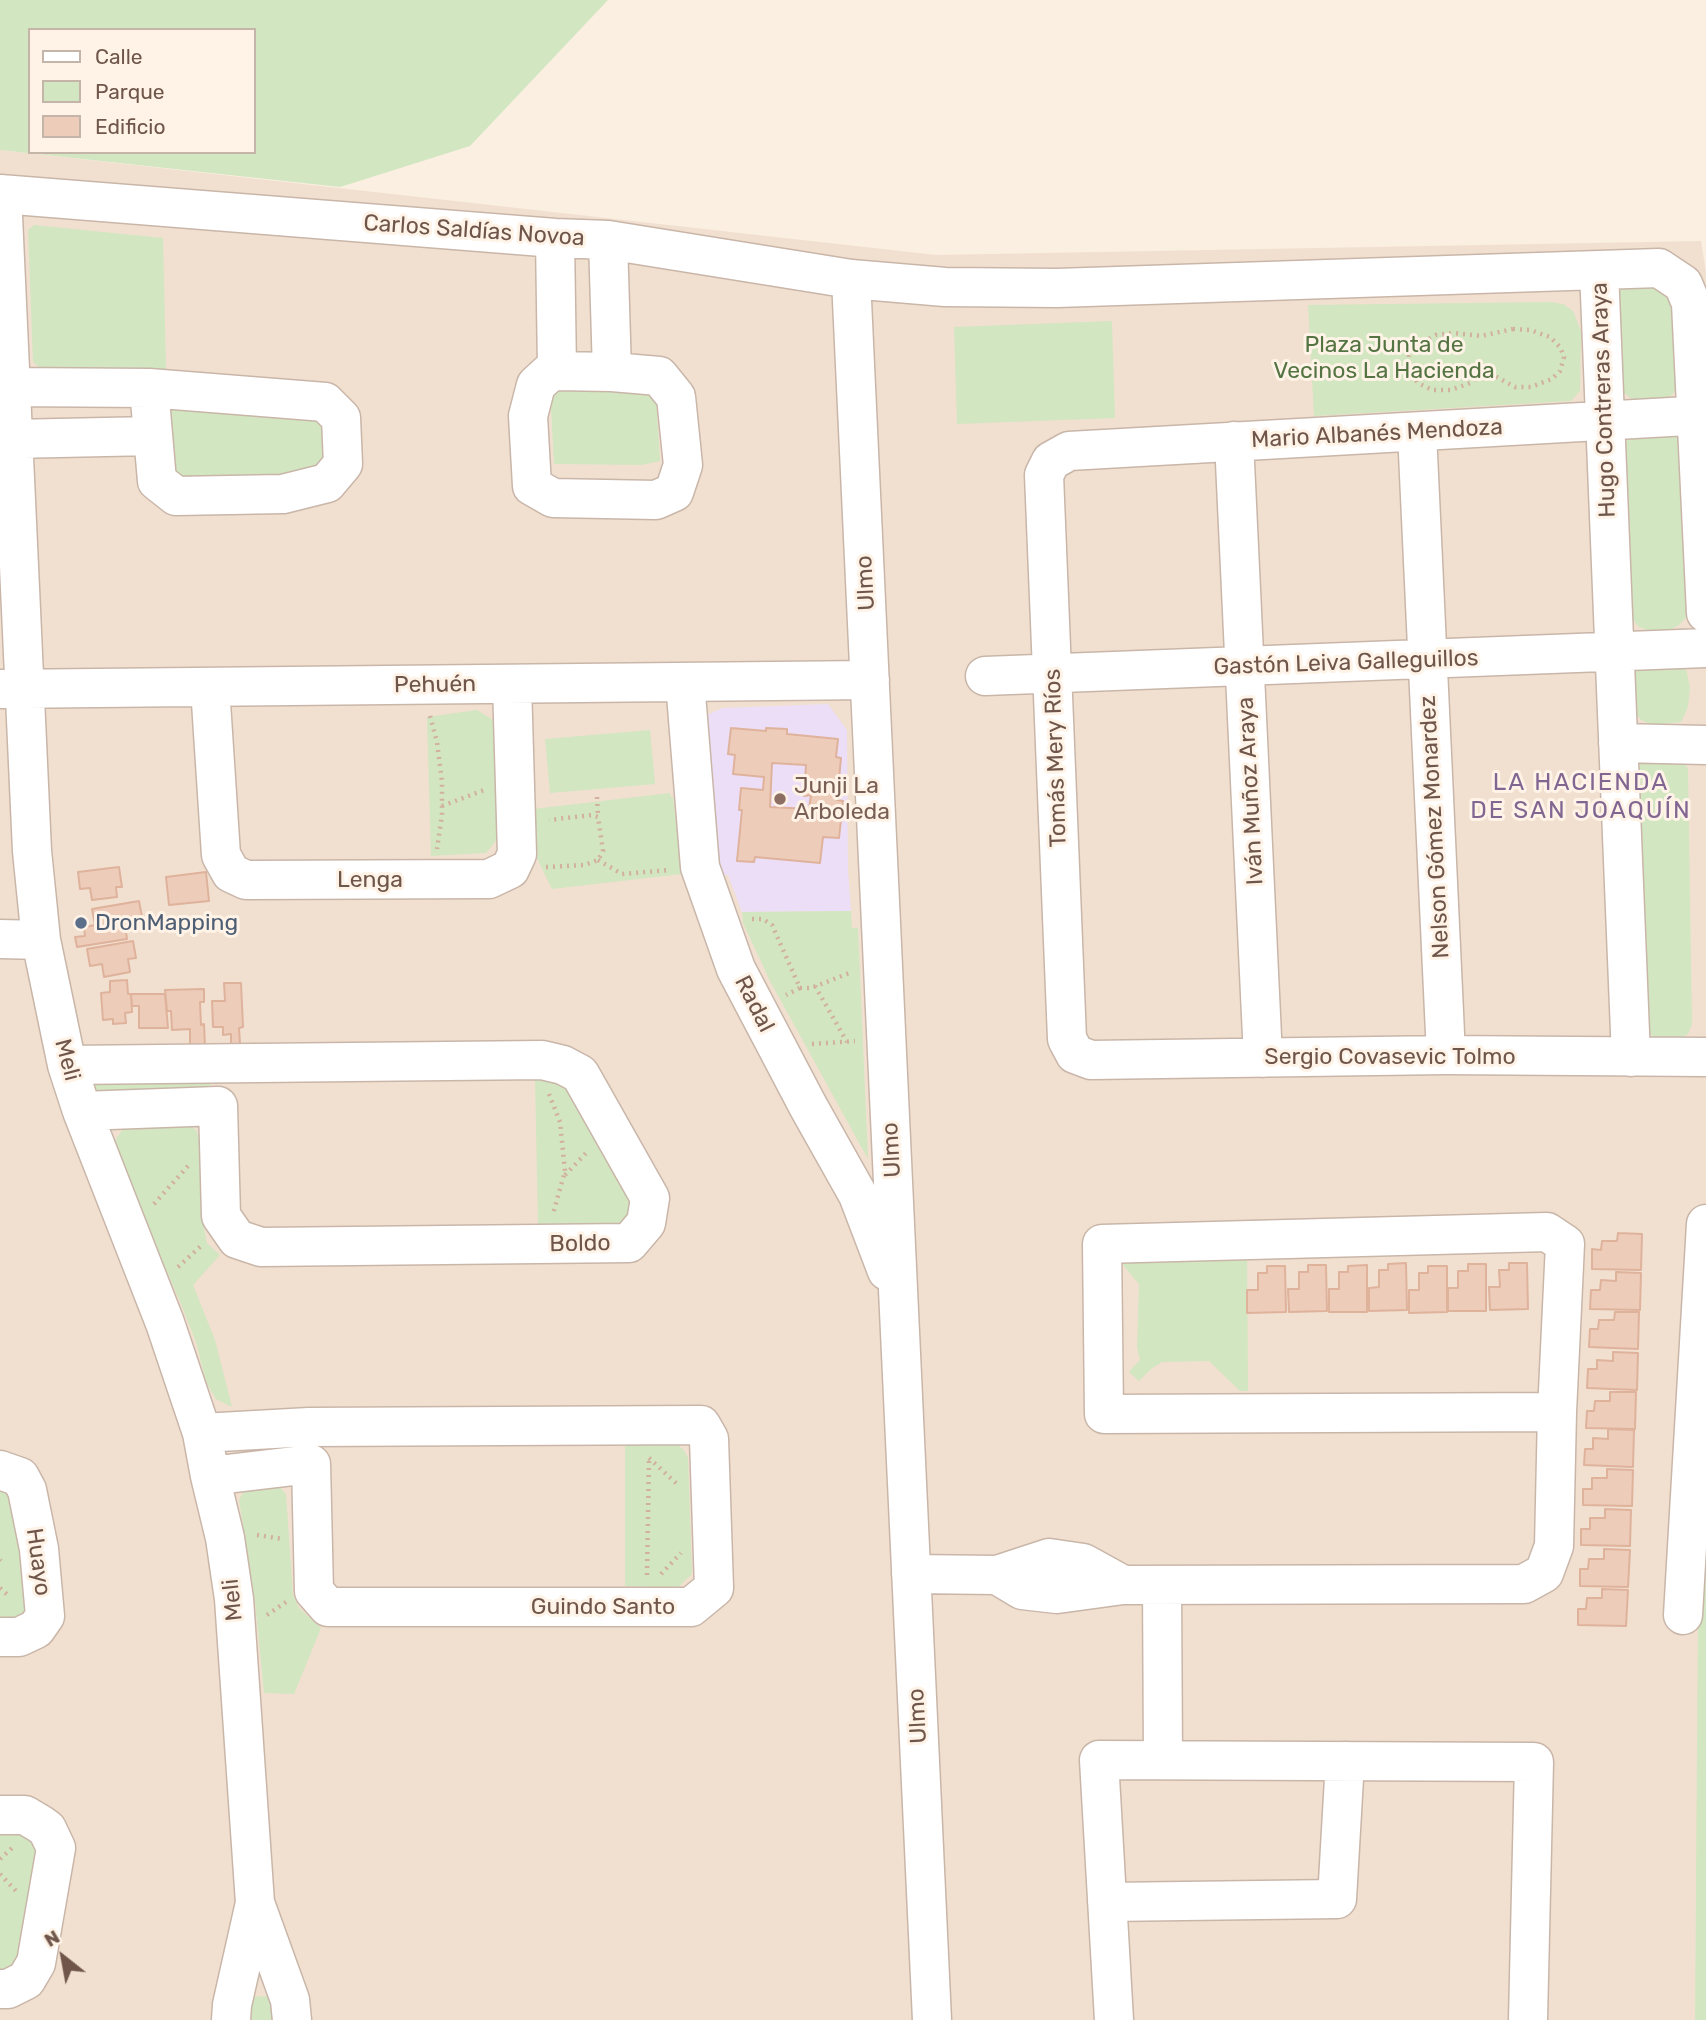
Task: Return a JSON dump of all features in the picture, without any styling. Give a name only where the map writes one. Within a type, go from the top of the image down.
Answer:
[{"type":"street","name":"Carlos Saldías Novoa","points":[[1,194],[608,240],[851,279],[945,286]]},
{"type":"street","name":"Meli","points":[[1,194],[12,439],[12,689],[41,940],[67,1065],[82,1111],[202,1433],[225,1538],[236,1623],[256,1903],[290,2000],[292,2020]]},
{"type":"street","points":[[555,238],[557,371]]},
{"type":"street","points":[[608,240],[612,372]]},
{"type":"street","points":[[1599,270],[1660,268],[1683,284],[1691,303],[1701,415],[1706,613]]},
{"type":"street","name":"Hugo Contreras Araya","points":[[945,286],[1057,288],[1599,270],[1631,1057]]},
{"type":"street","name":"Ulmo","points":[[851,279],[932,2020]]},
{"type":"street","points":[[557,371],[659,376],[676,397],[683,465],[674,492],[656,500],[553,498],[532,486],[528,416],[536,384],[549,373],[557,371]]},
{"type":"street","points":[[10,387],[149,388],[325,402],[341,418],[343,464],[327,483],[283,494],[176,496],[157,481],[149,388]]},
{"type":"street","name":"Mario Albanés Mendoza","points":[[1051,461],[1069,451],[1701,415]]},
{"type":"street","name":"Nelson Gómez Monardez","points":[[1417,432],[1446,1055]]},
{"type":"street","points":[[12,439],[152,436]]},
{"type":"street","name":"Iván Muñoz Araya","points":[[1234,441],[1263,1058]]},
{"type":"street","name":"Tomás Mery Ríos","points":[[1051,461],[1044,475],[1067,1039],[1076,1054]]},
{"type":"street","name":"Gastón Leiva Galleguillos","points":[[985,676],[1706,648]]},
{"type":"street","name":"Pehuén","points":[[12,689],[870,680]]},
{"type":"street","name":"Radal","points":[[685,682],[700,867],[723,934],[736,969],[757,1010],[858,1195],[899,1303]]},
{"type":"street","points":[[510,869],[517,854],[512,684]]},
{"type":"street","name":"Lenga","points":[[210,687],[221,855],[231,873],[246,880],[489,879],[510,869]]},
{"type":"street","points":[[1618,743],[1706,745]]},
{"type":"street","points":[[0,939],[41,940]]},
{"type":"street","name":"Sergio Covasevic Tolmo","points":[[1076,1054],[1091,1060],[1446,1055],[1706,1057]]},
{"type":"street","name":"Boldo","points":[[67,1065],[535,1061],[563,1065],[580,1074],[650,1198],[646,1223],[629,1243],[261,1247],[237,1239],[226,1223]]},
{"type":"street","points":[[216,1063],[221,1216],[226,1223]]},
{"type":"street","points":[[82,1111],[218,1106]]},
{"type":"street","points":[[1683,1615],[1706,1224]]},
{"type":"street","points":[[911,1574],[997,1574],[1049,1558],[1083,1563],[1123,1585],[1524,1584],[1545,1573],[1554,1546],[1565,1244],[1548,1232],[1102,1244],[1104,1414],[1557,1412]]},
{"type":"street","name":"Guindo Santo","points":[[202,1433],[310,1446],[616,1426],[701,1425],[709,1439],[714,1588],[691,1607],[637,1597],[328,1607],[314,1591],[314,1582]]},
{"type":"street","points":[[310,1446],[314,1582]]},
{"type":"street","name":"Guindo Santo","points":[[210,1476],[310,1446]]},
{"type":"street","name":"Huayo","points":[[0,1470],[20,1477],[27,1490],[39,1549],[45,1616],[36,1629],[19,1637],[0,1637]]},
{"type":"street","points":[[1162,1585],[1163,1760]]},
{"type":"street","points":[[1114,2020],[1099,1760],[1534,1762],[1528,2020]]},
{"type":"street","points":[[1107,1902],[1337,1899],[1345,1761]]},
{"type":"street","points":[[0,1815],[25,1815],[47,1829],[57,1849],[36,1963],[26,1980],[8,1989],[0,1989]]},
{"type":"street","name":"Meli","points":[[231,2020],[232,2005],[256,1903]]},
{"type":"path","points":[[1513,329],[1530,330],[1550,337],[1560,347],[1564,357],[1560,370],[1552,379],[1531,387],[1516,387],[1494,376],[1488,380],[1481,374],[1469,383],[1451,390],[1432,390],[1418,383],[1408,369],[1409,356],[1419,344],[1436,335],[1453,333],[1481,336],[1513,329]]},
{"type":"path","points":[[420,685],[437,742],[442,782],[437,852],[430,879]]},
{"type":"path","points":[[442,806],[480,791],[515,782]]},
{"type":"path","points":[[510,869],[585,865],[598,860],[603,851],[597,797]]},
{"type":"path","points":[[516,824],[592,815],[598,817]]},
{"type":"path","points":[[598,860],[622,874],[700,867]]},
{"type":"path","points":[[723,934],[750,919],[763,919],[772,925],[800,988]]},
{"type":"path","points":[[757,1010],[800,988],[815,986],[883,960]]},
{"type":"path","points":[[815,986],[847,1042]]},
{"type":"path","points":[[776,1046],[887,1040]]},
{"type":"path","points":[[535,1061],[560,1122],[565,1171],[543,1244]]},
{"type":"path","points":[[120,1213],[150,1207],[195,1159],[219,1160]]},
{"type":"path","points":[[151,1291],[226,1223]]},
{"type":"path","points":[[616,1426],[711,1520],[637,1597]]},
{"type":"path","points":[[637,1597],[649,1457]]},
{"type":"path","points":[[225,1538],[263,1534],[313,1545]]},
{"type":"path","points":[[236,1623],[268,1615],[314,1582]]},
{"type":"shaded area","points":[[0,150],[936,255],[1701,241],[1706,272],[1706,2020],[0,2020]]},
{"type":"shaded area","name":"Junji La Arboleda","points":[[828,704],[847,730],[851,911],[742,912],[728,875],[718,876],[707,715],[722,708]]},
{"type":"green space","points":[[0,0],[608,0],[470,146],[340,187],[37,154],[256,154],[256,28],[28,28],[28,153],[0,150]]},
{"type":"green space","points":[[34,225],[163,238],[166,369],[41,369],[33,362],[28,230]]},
{"type":"green space","points":[[1659,282],[1673,292],[1679,384],[1673,394],[1664,400],[1633,400],[1623,392],[1617,296],[1621,287]]},
{"type":"green space","name":"Plaza Junta de Vecinos La Hacienda","points":[[1563,304],[1573,311],[1581,331],[1580,391],[1571,401],[1314,416],[1308,305]]},
{"type":"green space","points":[[1112,321],[1115,418],[957,424],[954,327]]},
{"type":"green space","points":[[563,384],[650,392],[656,397],[660,461],[642,465],[554,464],[551,408],[554,392]]},
{"type":"green space","points":[[165,404],[328,418],[335,461],[312,477],[174,478]]},
{"type":"green space","points":[[1646,424],[1679,436],[1688,615],[1679,625],[1668,631],[1650,631],[1639,627],[1632,619],[1625,443],[1629,434]]},
{"type":"green space","points":[[1676,663],[1686,669],[1690,687],[1688,707],[1681,722],[1652,725],[1641,720],[1634,711],[1633,678],[1637,667]]},
{"type":"green space","points":[[477,710],[493,720],[502,833],[486,853],[431,856],[427,717]]},
{"type":"green space","points":[[650,730],[655,784],[550,793],[545,739]]},
{"type":"green space","points":[[1649,756],[1683,761],[1688,769],[1692,1024],[1688,1034],[1676,1041],[1663,1041],[1653,1037],[1648,1030],[1637,771]]},
{"type":"green space","points":[[670,793],[673,797],[682,874],[552,889],[534,852],[533,809]]},
{"type":"green space","points":[[851,911],[852,928],[858,928],[868,1159],[770,981],[743,923],[742,912]]},
{"type":"green space","points":[[210,1076],[210,1091],[93,1095],[93,1079]]},
{"type":"green space","points":[[561,1079],[632,1199],[628,1216],[617,1227],[538,1225],[535,1080]]},
{"type":"green space","points":[[190,1126],[196,1130],[200,1140],[207,1243],[220,1255],[193,1285],[215,1340],[232,1407],[216,1399],[206,1382],[196,1342],[181,1304],[113,1148],[123,1129]]},
{"type":"green space","points":[[1247,1252],[1248,1391],[1240,1391],[1209,1361],[1162,1362],[1139,1381],[1129,1372],[1140,1360],[1137,1347],[1139,1284],[1123,1265],[1136,1254]]},
{"type":"green space","points":[[675,1443],[684,1450],[688,1458],[692,1574],[677,1588],[625,1586],[625,1445]]},
{"type":"green space","points":[[0,1482],[12,1496],[33,1612],[0,1625]]},
{"type":"green space","points":[[276,1483],[286,1494],[293,1595],[299,1608],[321,1628],[294,1694],[264,1693],[255,1601],[239,1500],[244,1491]]},
{"type":"green space","points":[[1706,1486],[1706,2020],[1695,2020],[1698,1613]]},
{"type":"green space","points":[[0,1831],[25,1832],[41,1851],[22,1958],[12,1967],[0,1971]]},
{"type":"green space","points":[[268,1996],[275,2020],[243,2020],[249,1997]]},
{"type":"building","points":[[731,728],[766,731],[766,728],[787,729],[787,734],[838,739],[836,757],[841,758],[837,800],[843,801],[839,838],[823,837],[820,863],[755,857],[754,862],[737,861],[742,810],[739,810],[741,788],[763,790],[764,777],[733,774],[735,755],[728,754]],"holes":[[[772,763],[806,765],[804,796],[811,795],[809,809],[770,807]]]},
{"type":"building","points":[[119,867],[122,887],[116,887],[117,897],[92,900],[90,888],[80,889],[78,872]]},
{"type":"building","points":[[206,872],[209,901],[169,905],[166,877]]},
{"type":"building","points":[[139,901],[143,922],[125,925],[127,939],[77,947],[75,937],[85,936],[84,927],[95,925],[92,909]]},
{"type":"building","points":[[133,941],[136,958],[128,959],[130,972],[104,977],[102,964],[90,966],[87,949]]},
{"type":"building","points":[[127,980],[132,1012],[125,1013],[126,1023],[113,1024],[113,1019],[103,1020],[101,993],[110,992],[110,981]]},
{"type":"building","points":[[224,983],[241,983],[243,1027],[239,1028],[240,1044],[231,1044],[231,1034],[223,1035],[223,1027],[213,1027],[212,1001],[225,1001]]},
{"type":"building","points":[[204,989],[204,1002],[200,1002],[205,1046],[190,1048],[190,1029],[172,1030],[171,1011],[167,1011],[165,990]]},
{"type":"building","points":[[131,994],[165,994],[168,1028],[139,1028],[139,1006],[132,1006]]},
{"type":"building","points":[[1618,1233],[1642,1234],[1641,1270],[1592,1269],[1592,1249],[1601,1250],[1602,1241],[1617,1241]]},
{"type":"building","points":[[1406,1263],[1407,1310],[1369,1311],[1369,1288],[1379,1287],[1379,1270],[1388,1270],[1388,1264]]},
{"type":"building","points":[[1509,1263],[1527,1263],[1528,1309],[1490,1310],[1489,1287],[1500,1287],[1499,1270],[1509,1270]]},
{"type":"building","points":[[1468,1264],[1486,1264],[1486,1311],[1448,1311],[1448,1288],[1458,1288],[1458,1271],[1468,1271]]},
{"type":"building","points":[[1308,1265],[1326,1265],[1327,1311],[1289,1312],[1288,1289],[1299,1289],[1299,1272],[1308,1272]]},
{"type":"building","points":[[1367,1265],[1367,1312],[1329,1312],[1329,1289],[1339,1289],[1339,1272],[1348,1272],[1348,1266]]},
{"type":"building","points":[[1267,1266],[1285,1266],[1286,1312],[1247,1313],[1247,1290],[1258,1290],[1258,1273],[1267,1273]]},
{"type":"building","points":[[1428,1266],[1447,1266],[1447,1312],[1409,1313],[1409,1290],[1419,1290],[1419,1273],[1428,1273]]},
{"type":"building","points":[[1616,1272],[1641,1273],[1640,1310],[1590,1309],[1591,1290],[1600,1290],[1601,1280],[1616,1281]]},
{"type":"building","points":[[1615,1312],[1639,1312],[1638,1349],[1589,1347],[1590,1329],[1598,1329],[1599,1320],[1614,1320]]},
{"type":"building","points":[[1613,1352],[1638,1353],[1637,1390],[1587,1388],[1588,1369],[1597,1369],[1597,1360],[1613,1361]]},
{"type":"building","points":[[1610,1392],[1636,1392],[1635,1429],[1586,1428],[1587,1411],[1594,1411],[1595,1401],[1610,1401]]},
{"type":"building","points":[[1608,1429],[1634,1430],[1633,1467],[1584,1465],[1585,1449],[1593,1449],[1593,1438],[1608,1439]]},
{"type":"building","points":[[1607,1469],[1633,1470],[1632,1506],[1583,1505],[1583,1489],[1592,1489],[1592,1478],[1607,1478]]},
{"type":"building","points":[[1605,1509],[1631,1510],[1630,1546],[1581,1545],[1581,1529],[1590,1529],[1590,1518],[1605,1518]]},
{"type":"building","points":[[1604,1549],[1630,1550],[1628,1587],[1580,1586],[1580,1569],[1588,1569],[1589,1559],[1604,1559]]},
{"type":"building","points":[[1602,1589],[1628,1590],[1626,1626],[1578,1625],[1578,1609],[1586,1609],[1587,1598],[1602,1598]]},
{"type":"place","name":"Junji La Arboleda","points":[[780,799]]},
{"type":"place","name":"DronMapping","points":[[81,923]]},
{"type":"district","name":"LA HACIENDA DE SAN JOAQUÍN","points":[[1581,797]]}]
